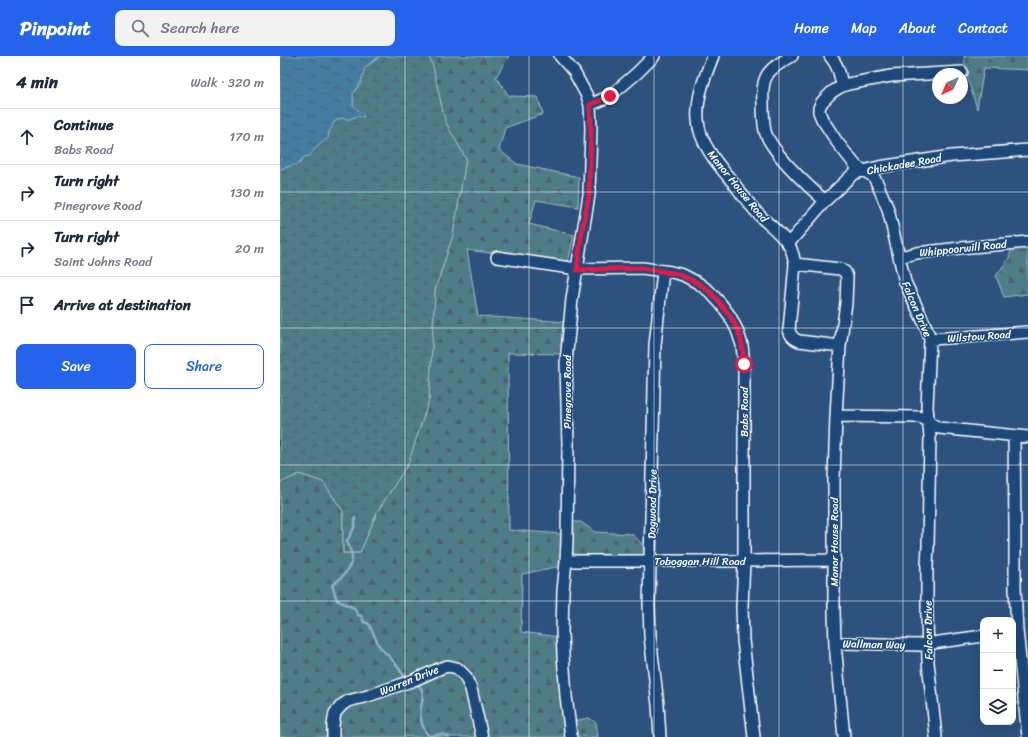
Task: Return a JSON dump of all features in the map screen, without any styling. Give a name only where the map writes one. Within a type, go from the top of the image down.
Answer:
[{"type":"street","name":"Pinegrove Road","points":[[560,56],[574,72],[590,105],[591,128],[589,195],[572,299],[566,362],[568,446],[566,561],[563,591],[563,655],[571,737]]},
{"type":"street","points":[[590,105],[610,96],[654,56]]},
{"type":"street","name":"Manor House Road","points":[[713,56],[701,90],[698,107],[698,122],[701,136],[715,160],[738,190],[760,216],[791,248],[794,255],[795,264],[789,330],[791,334],[796,340],[799,341],[840,346]]},
{"type":"street","points":[[792,56],[770,71],[764,81],[762,92],[765,131],[770,143],[789,167],[825,201]]},
{"type":"street","points":[[830,56],[838,67],[842,86]]},
{"type":"street","name":"Falcon Drive","points":[[932,74],[890,76],[842,86],[825,98],[820,106],[820,115],[828,130],[853,163],[875,178],[888,209],[905,282],[930,339],[926,407],[930,437],[927,565],[928,662],[936,737]]},
{"type":"street","name":"Chickadee Road","points":[[788,244],[825,201],[852,175],[864,170],[952,156],[1028,150]]},
{"type":"street","name":"Whippoorwill Road","points":[[899,258],[917,253],[1028,242]]},
{"type":"street","name":"Babs Road","points":[[497,257],[577,270],[642,268],[683,275],[709,291],[730,316],[738,330],[742,344],[744,364],[743,640],[754,737]]},
{"type":"street","name":"Manor House Road","points":[[795,264],[837,268],[845,272],[847,277],[846,303],[840,346],[834,487],[835,644],[844,737]]},
{"type":"street","name":"Dogwood Drive","points":[[660,737],[650,636],[649,605],[655,345],[663,271]]},
{"type":"street","name":"Wilstow Road","points":[[930,339],[1028,332]]},
{"type":"street","points":[[836,416],[919,417],[939,428],[1028,437]]},
{"type":"street","points":[[1014,436],[1015,617]]},
{"type":"street","name":"Toboggan Hill Road","points":[[566,561],[835,560]]},
{"type":"street","points":[[1016,630],[1028,627]]},
{"type":"street","name":"Wallman Way","points":[[835,644],[928,645],[980,636]]},
{"type":"street","points":[[1016,638],[1028,737]]},
{"type":"street","name":"Warren Drive","points":[[333,737],[334,718],[338,710],[348,701],[368,696],[414,680],[441,668],[451,666],[461,671],[467,679],[482,737]]},
{"type":"green space","points":[[379,56],[428,56],[432,63],[445,121],[466,159],[453,235],[435,290],[429,400],[408,464],[377,512],[360,553],[343,553],[343,511],[323,482],[299,474],[280,483],[280,169],[300,163],[304,157],[309,156],[328,138],[331,126],[340,118],[349,119],[357,116],[364,116],[353,105],[353,94],[361,82],[365,67]]},
{"type":"green space","points":[[428,56],[509,56],[496,77],[509,96],[538,97],[543,114],[505,128],[499,150],[517,164],[579,177],[578,207],[536,200],[529,224],[574,235],[568,263],[467,250],[478,316],[566,322],[563,354],[508,353],[509,530],[562,534],[561,566],[522,574],[521,632],[559,637],[567,737],[280,737],[280,483],[299,474],[323,482],[343,511],[343,553],[360,553],[377,512],[408,464],[429,400],[435,290],[453,235],[466,159],[445,121],[432,63]]},
{"type":"green space","points":[[964,56],[1028,56],[1028,70],[984,68],[977,109],[968,80],[968,68],[965,68]]},
{"type":"green space","points":[[1028,246],[1028,294],[1004,297],[996,276],[1009,258],[1012,247]]},
{"type":"green space","points":[[570,522],[581,522],[595,532],[632,534],[648,553],[644,557],[580,557],[574,554],[571,548]]},
{"type":"green space","points":[[589,718],[596,723],[598,737],[575,737],[573,721]]},
{"type":"water","points":[[280,56],[379,56],[365,67],[361,82],[353,94],[353,105],[365,117],[357,116],[349,119],[340,118],[333,123],[332,128],[329,131],[328,138],[309,156],[304,157],[297,165],[280,169]]},
{"type":"waterway","points":[[355,518],[355,526],[347,541],[352,555],[352,560],[342,577],[332,585],[337,600],[354,608],[364,622],[369,624],[379,646],[395,663],[404,676]]},
{"type":"waterway","points":[[410,687],[417,684],[422,690],[421,719],[426,733],[429,736],[443,734],[449,737]]},
{"type":"route","points":[[610,96],[590,105],[591,128],[589,195],[582,231],[577,270],[642,268],[670,272],[690,278],[709,291],[730,316],[738,330],[742,344],[744,364]]}]
